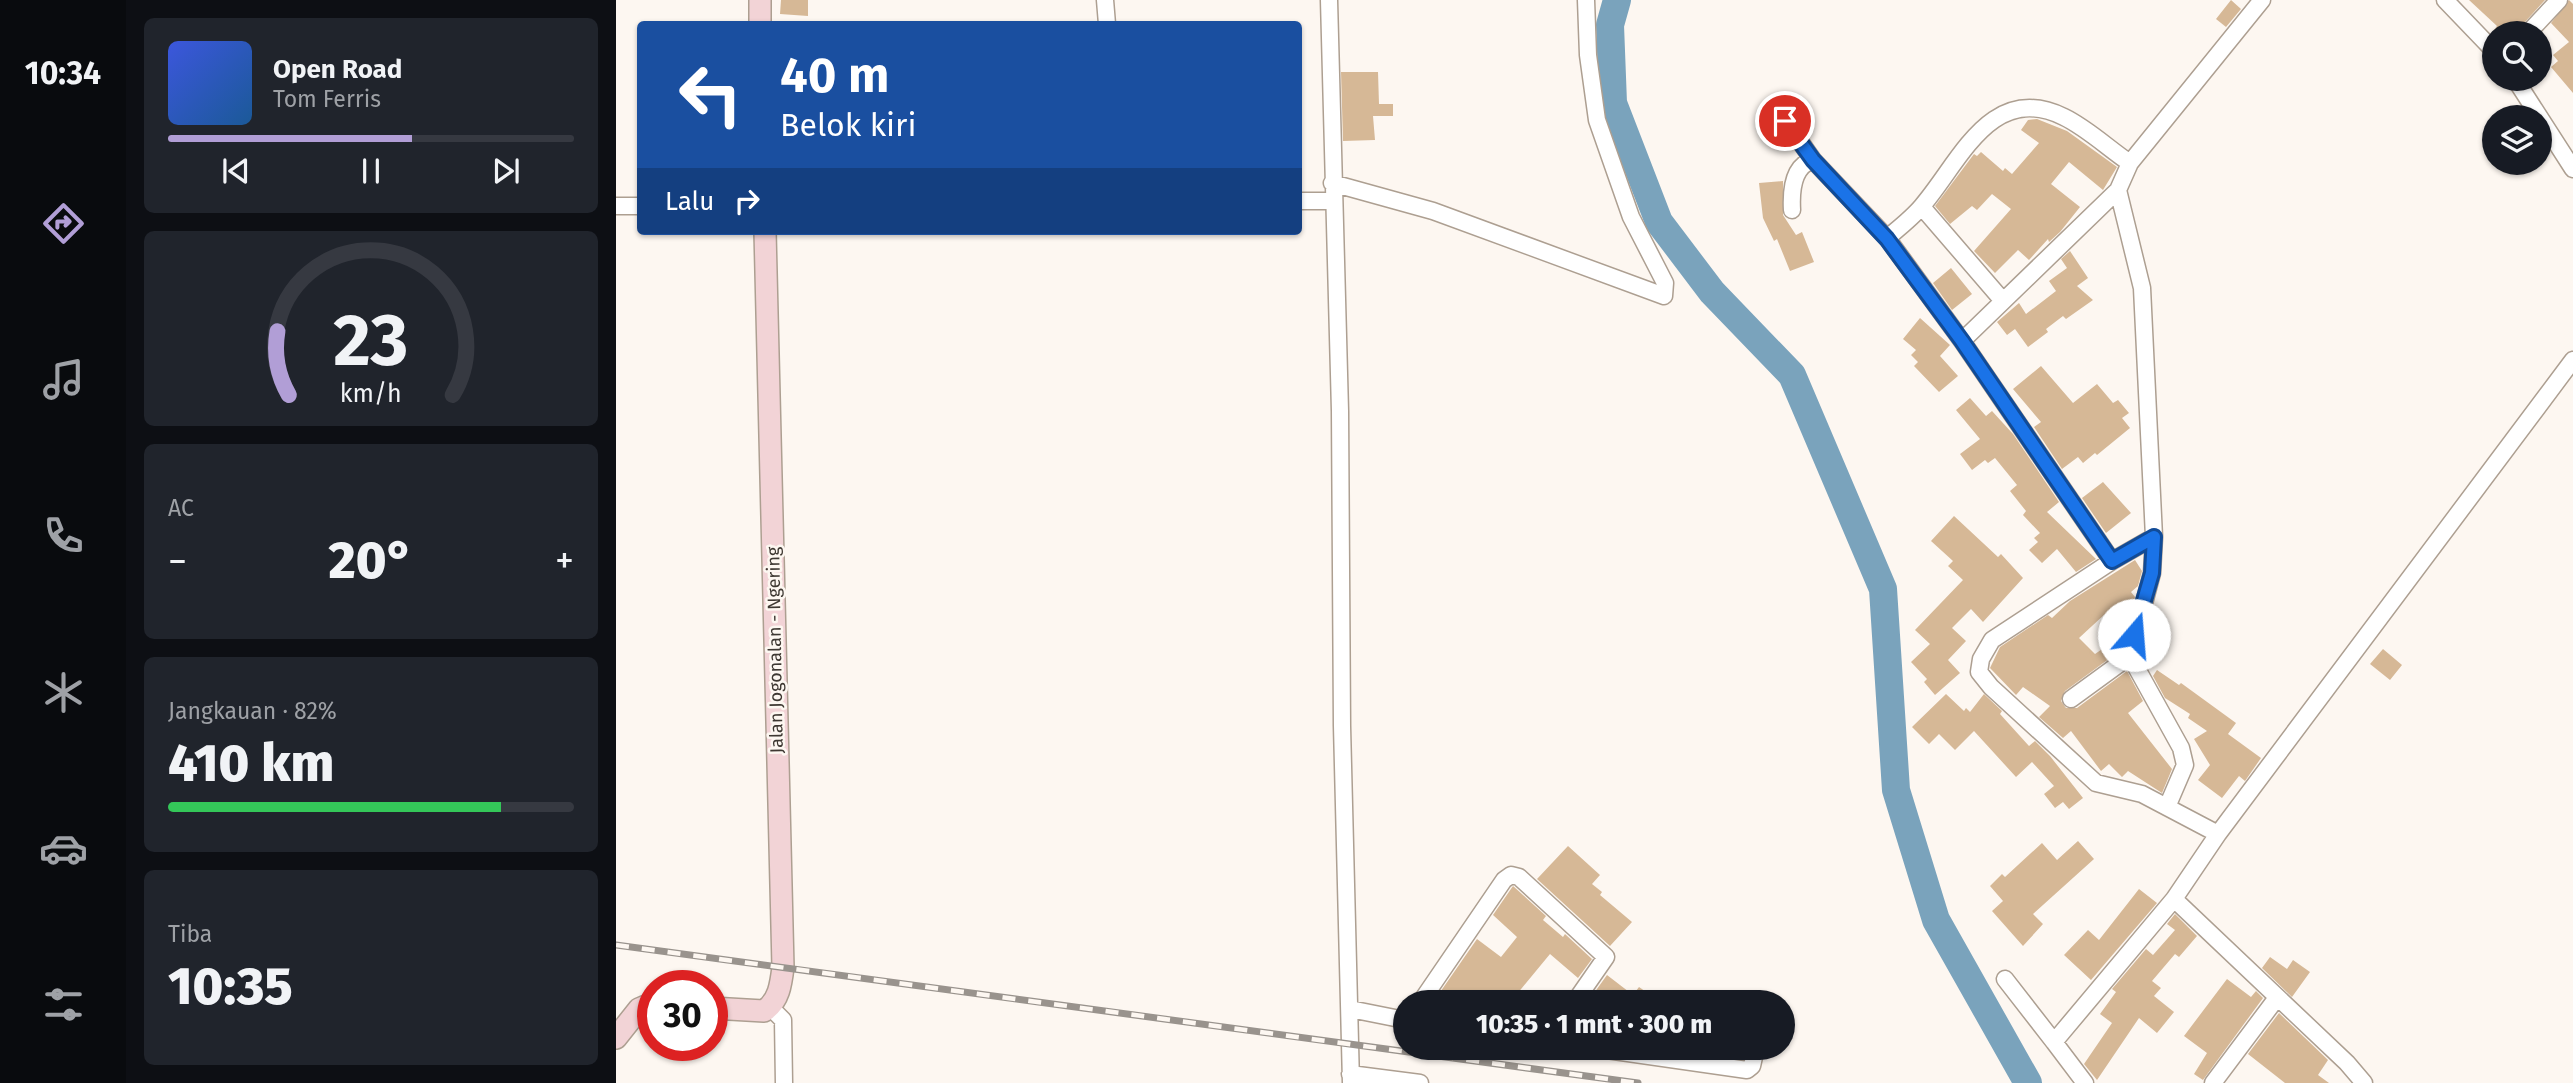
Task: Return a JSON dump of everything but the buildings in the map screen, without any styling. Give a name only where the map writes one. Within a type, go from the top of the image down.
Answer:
[{"type":"main road","points":[[760,0],[761,21]]},
{"type":"main road","name":"Jalan Jogonalan - Ngering","points":[[765,235],[783,967],[780,991],[770,1007]]},
{"type":"main road","points":[[728,1009],[756,1012],[770,1007]]},
{"type":"main road","points":[[616,1038],[637,1012]]},
{"type":"street","points":[[1105,0],[1107,21]]},
{"type":"street","points":[[1329,0],[1340,411],[1342,726],[1350,1078],[1420,1083]]},
{"type":"street","points":[[1332,183],[1433,211],[1664,296],[1665,283],[1631,217],[1597,120],[1588,55],[1586,0]]},
{"type":"street","points":[[1962,341],[2118,190],[2130,163],[2262,0]]},
{"type":"street","points":[[2445,0],[2482,39]]},
{"type":"street","points":[[2539,21],[2559,0]]},
{"type":"street","points":[[2523,91],[2572,165]]},
{"type":"street","points":[[1781,103],[1783,117],[1813,160],[1887,239],[1962,341],[2112,561]]},
{"type":"street","points":[[1887,239],[1922,207],[1981,128],[1997,116],[2020,109],[2050,111],[2066,117],[2130,163]]},
{"type":"street","points":[[1792,210],[1791,190],[1796,178],[1804,164],[1813,160]]},
{"type":"street","points":[[2071,699],[2130,656],[2152,573],[2154,537],[2142,288],[2118,190]]},
{"type":"street","points":[[1302,201],[1333,201]]},
{"type":"street","points":[[616,206],[637,206]]},
{"type":"street","points":[[1922,207],[2003,301]]},
{"type":"street","points":[[2054,1042],[2174,900],[2218,834],[2573,359]]},
{"type":"street","points":[[2154,537],[2112,561],[1992,640],[1981,659],[1979,672],[2096,783],[2142,794],[2218,834]]},
{"type":"street","points":[[2130,656],[2181,748],[2185,765],[2167,807]]},
{"type":"street","points":[[1429,990],[1504,880],[1511,874],[1519,877],[1606,957],[1583,990]]},
{"type":"street","points":[[2174,900],[2276,999],[2347,1063],[2364,1083]]},
{"type":"street","points":[[2005,979],[2085,1083]]},
{"type":"street","points":[[2213,1083],[2276,999]]},
{"type":"street","points":[[770,1007],[783,1020],[784,1083]]},
{"type":"street","points":[[1350,1009],[1393,1018]]},
{"type":"street","points":[[1675,1060],[1747,1070],[1753,1060]]},
{"type":"waterway","points":[[1617,0],[1610,25],[1613,103],[1659,222],[1712,292],[1792,375],[1883,589],[1896,790],[1936,920],[2028,1083]]},
{"type":"railway","points":[[616,945],[1638,1083]]},
{"type":"route","points":[[1785,121],[1800,145],[1887,239],[1962,341],[1985,379],[2112,561],[2154,537],[2152,573],[2134,635]]}]
